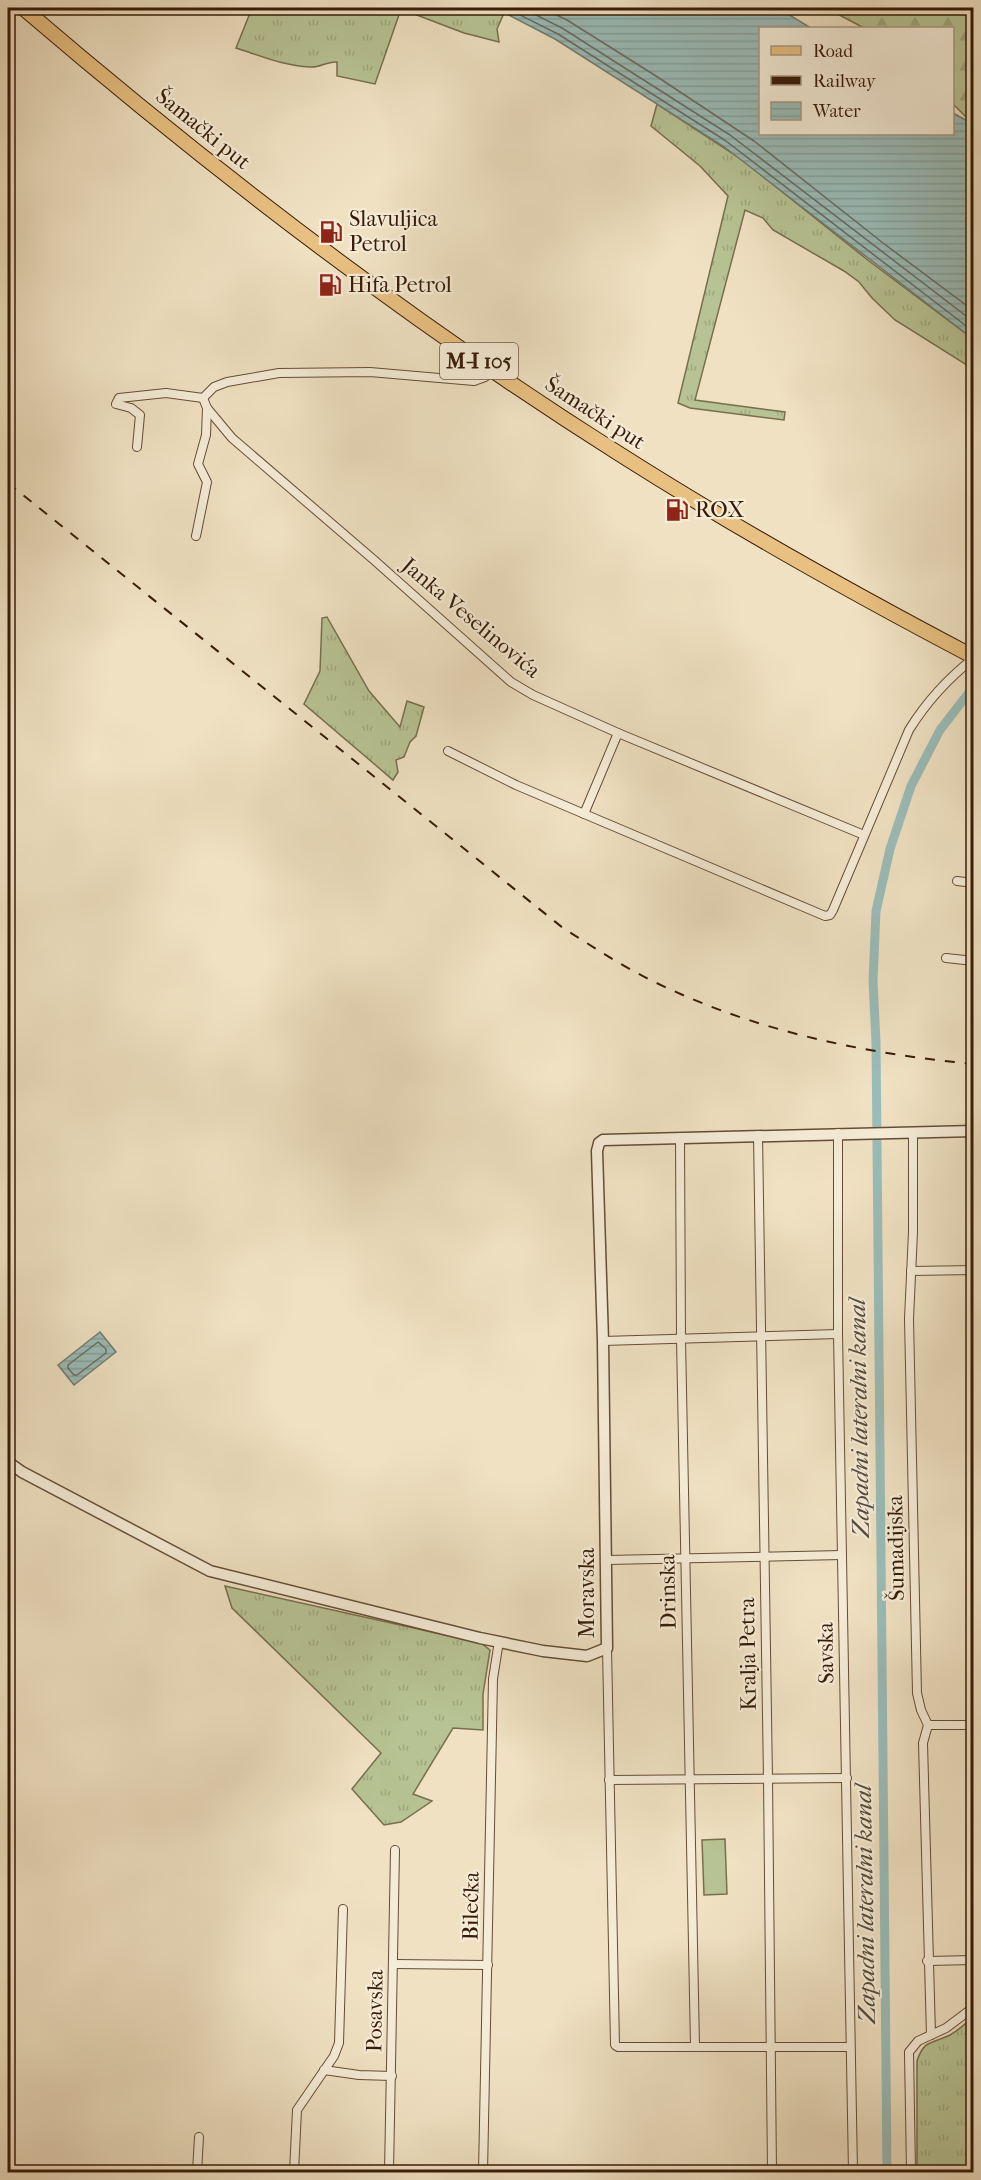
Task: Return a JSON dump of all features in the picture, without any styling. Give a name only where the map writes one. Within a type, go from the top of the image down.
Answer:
[{"type":"main road","name":"Šamački put","points":[[23,8],[176,135],[294,228],[415,317],[620,454],[712,511],[844,589],[974,658]]},
{"type":"street","points":[[137,447],[140,415],[131,408],[116,404],[119,398],[166,393],[203,398],[214,387],[227,382],[279,373],[370,372],[474,381],[485,377],[493,370]]},
{"type":"street","name":"Janka Veselinovića","points":[[203,398],[207,408],[232,438],[511,682],[533,695],[618,733],[864,835]]},
{"type":"street","points":[[196,536],[207,482],[198,464],[206,435],[207,408]]},
{"type":"street","points":[[448,751],[516,785],[825,916],[830,915],[833,910],[909,730],[950,676],[974,658]]},
{"type":"street","points":[[584,814],[618,733]]},
{"type":"street","points":[[957,881],[974,883]]},
{"type":"street","points":[[946,958],[974,961]]},
{"type":"street","points":[[680,1137],[974,1131]]},
{"type":"street","name":"Šumadijska","points":[[913,1132],[910,1331],[917,1693],[928,1725],[923,1743],[927,1961],[931,2035]]},
{"type":"street","name":"Savska","points":[[838,1133],[838,1334],[853,2172]]},
{"type":"street","name":"Kralja Petra","points":[[758,1135],[772,2172]]},
{"type":"street","name":"Moravska","points":[[680,1137],[603,1140],[599,1143],[597,1151],[603,1341],[614,2037],[615,2045],[618,2047],[694,2046]]},
{"type":"street","name":"Drinska","points":[[680,1137],[681,1339],[694,2046]]},
{"type":"street","points":[[911,1271],[974,1270]]},
{"type":"street","points":[[603,1341],[838,1334]]},
{"type":"street","points":[[8,1462],[22,1472],[210,1571],[500,1641],[577,1655],[595,1654],[607,1648]]},
{"type":"street","points":[[607,1560],[842,1555]]},
{"type":"street","name":"Bilećka","points":[[483,2172],[493,1679],[500,1641]]},
{"type":"street","points":[[928,1725],[974,1725]]},
{"type":"street","points":[[609,1780],[847,1778]]},
{"type":"street","name":"Posavska","points":[[389,2172],[395,1850]]},
{"type":"street","points":[[294,2172],[297,2110],[334,2056],[340,2030],[343,1909]]},
{"type":"street","points":[[927,1961],[974,1960]]},
{"type":"street","points":[[394,1964],[488,1965]]},
{"type":"street","points":[[911,2172],[909,2052],[918,2041],[946,2028],[974,2007]]},
{"type":"street","points":[[694,2046],[850,2047]]},
{"type":"street","points":[[324,2070],[359,2075],[392,2076]]},
{"type":"street","points":[[197,2172],[199,2137]]},
{"type":"green space","points":[[252,8],[495,8],[504,13],[497,29],[499,42],[464,33],[401,9],[375,84],[337,76],[337,62],[314,67],[291,65],[236,48]]},
{"type":"green space","points":[[826,8],[973,8],[973,124],[954,105],[954,27],[862,27]]},
{"type":"green space","points":[[657,104],[741,159],[869,261],[973,339],[973,369],[895,320],[859,282],[844,271],[773,230],[763,218],[745,210],[695,400],[785,412],[784,420],[690,408],[678,403],[728,196],[700,166],[651,126]]},
{"type":"green space","points":[[327,617],[369,691],[400,727],[407,701],[424,707],[416,736],[410,742],[404,757],[396,760],[398,772],[393,780],[304,704],[320,671],[322,618]]},
{"type":"green space","points":[[225,1586],[481,1643],[490,1650],[483,1694],[483,1730],[453,1728],[413,1794],[432,1801],[401,1822],[384,1825],[352,1789],[381,1753],[232,1608]]},
{"type":"green space","points":[[725,1839],[727,1894],[704,1895],[702,1840]]},
{"type":"green space","points":[[973,2016],[973,2172],[917,2172],[917,2061],[926,2045],[950,2035]]},
{"type":"water","points":[[495,8],[778,8],[809,27],[759,27],[759,135],[954,135],[954,114],[973,124],[973,339],[723,146],[555,39]]},
{"type":"water","points":[[100,1332],[116,1352],[74,1385],[58,1365]]},
{"type":"waterway","name":"Zapadni lateralni kanal","points":[[887,2172],[876,1042],[873,981],[876,911],[890,849],[911,786],[940,730],[974,686]]},
{"type":"railway","points":[[8,483],[563,928],[608,957],[677,992],[758,1023],[843,1045],[974,1064]]},
{"type":"place","name":"Slavuljica Petrol","points":[[331,232]]},
{"type":"place","name":"Hifa Petrol","points":[[330,285]]},
{"type":"place","name":"ROX","points":[[677,510]]}]
